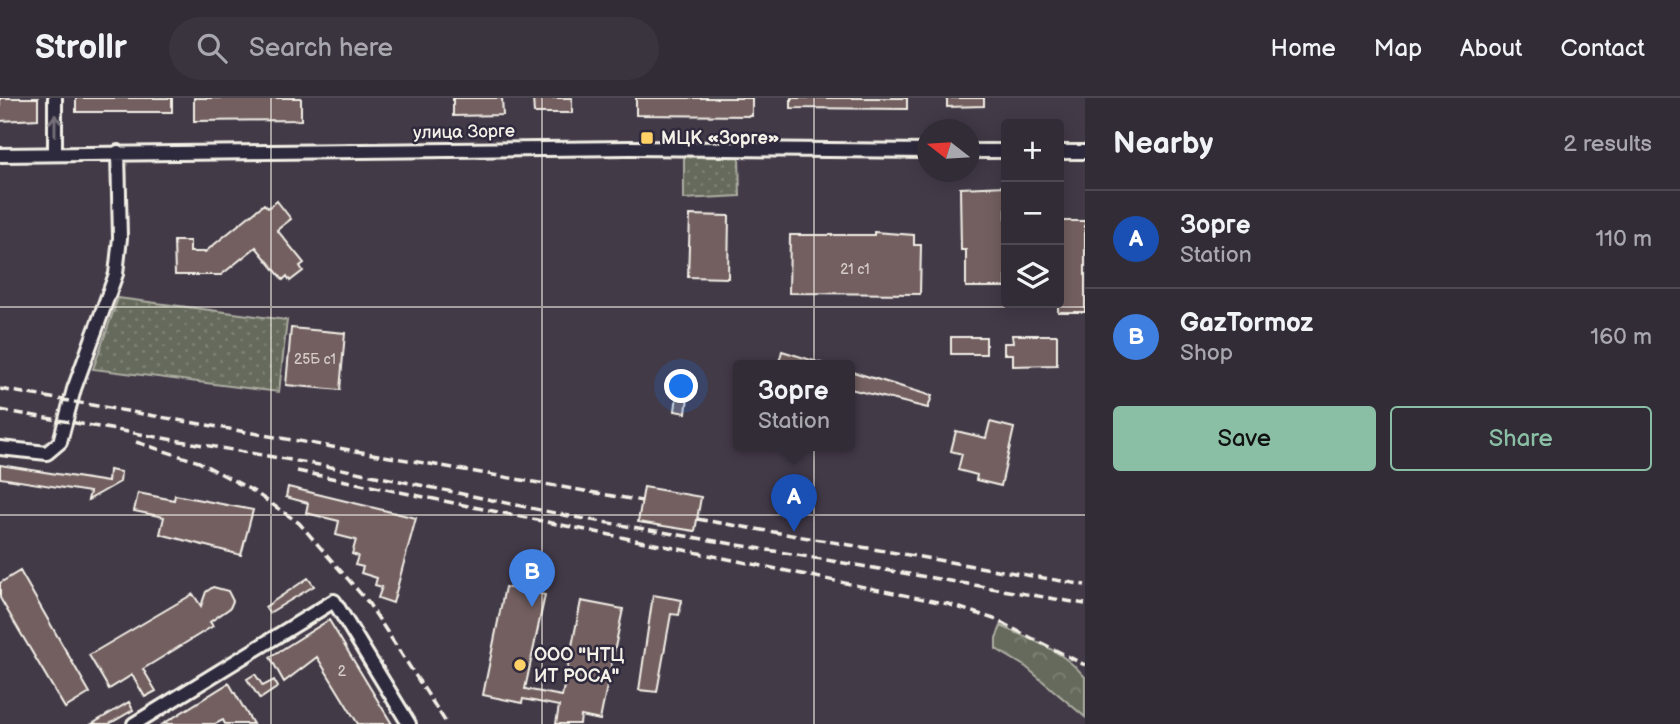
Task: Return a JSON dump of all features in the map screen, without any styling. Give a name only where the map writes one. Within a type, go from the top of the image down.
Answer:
[{"type":"street","points":[[55,98],[55,152]]},
{"type":"street","name":"улица Зорге","points":[[0,155],[55,152],[617,148],[917,150]]},
{"type":"street","points":[[980,151],[1001,151]]},
{"type":"street","points":[[0,448],[47,453],[60,442],[75,389],[116,274],[120,238],[118,152]]},
{"type":"street","points":[[1064,152],[1085,152]]},
{"type":"street","points":[[134,724],[334,601],[409,724]]},
{"type":"green space","points":[[684,155],[739,156],[740,196],[684,199]]},
{"type":"green space","points":[[118,298],[287,320],[279,392],[93,369]]},
{"type":"green space","points":[[1001,626],[1057,653],[1085,677],[1085,717],[1026,667],[996,649],[996,638]]},
{"type":"building","points":[[0,98],[38,98],[38,119],[0,121]]},
{"type":"building","points":[[76,98],[172,98],[172,112],[76,112]]},
{"type":"building","points":[[194,98],[301,98],[301,120],[194,121]]},
{"type":"building","points":[[453,98],[502,98],[503,115],[453,116]]},
{"type":"building","points":[[533,98],[572,98],[572,113],[534,113]]},
{"type":"building","points":[[636,98],[752,98],[752,116],[636,115]]},
{"type":"building","points":[[791,98],[907,98],[907,109],[791,108]]},
{"type":"building","points":[[947,98],[984,98],[984,106],[947,107]]},
{"type":"building","points":[[1001,186],[1001,287],[966,287],[966,250],[961,250],[960,188]]},
{"type":"building","points":[[277,201],[291,219],[277,230],[304,263],[300,266],[303,271],[290,281],[287,276],[283,280],[256,247],[221,275],[175,275],[174,241],[190,241],[190,252],[205,252],[264,204],[268,208]]},
{"type":"building","points":[[690,215],[729,216],[728,278],[688,277]]},
{"type":"building","points":[[1064,221],[1085,221],[1085,312],[1058,312],[1058,308],[1064,308]]},
{"type":"building","points":[[874,232],[914,235],[914,245],[921,245],[920,294],[789,293],[790,235],[874,235]]},
{"type":"building","points":[[291,328],[345,333],[340,390],[286,385]]},
{"type":"building","points":[[1012,335],[1057,335],[1057,365],[1013,366],[1013,354],[1004,354],[1004,343],[1013,343]]},
{"type":"building","points":[[951,337],[986,337],[986,354],[951,354]]},
{"type":"building","points":[[782,351],[811,360],[780,360]]},
{"type":"building","points":[[855,373],[932,396],[928,408],[855,390]]},
{"type":"building","points":[[678,387],[689,389],[686,413],[675,411]]},
{"type":"building","points":[[990,422],[1014,428],[1001,486],[976,480],[977,475],[958,470],[962,454],[951,451],[956,431],[986,438]]},
{"type":"building","points":[[0,465],[108,482],[109,470],[121,472],[120,482],[88,500],[90,492],[0,478]]},
{"type":"building","points":[[288,487],[416,518],[393,603],[378,598],[382,587],[375,585],[377,578],[361,573],[363,567],[355,565],[358,556],[352,554],[356,540],[336,535],[339,521],[306,513],[308,503],[286,497]]},
{"type":"building","points":[[644,487],[701,497],[695,531],[638,522]]},
{"type":"building","points":[[138,493],[174,500],[175,495],[253,510],[241,555],[160,534],[164,517],[134,511]]},
{"type":"building","points":[[20,571],[90,693],[65,708],[0,598],[0,583]]},
{"type":"building","points":[[308,578],[314,586],[269,613],[265,607]]},
{"type":"building","points":[[213,587],[228,591],[233,601],[230,608],[210,622],[213,626],[143,669],[156,691],[145,697],[132,675],[109,689],[89,655],[193,594],[201,606],[206,592]]},
{"type":"building","points":[[505,587],[545,595],[525,689],[562,696],[581,601],[623,609],[600,720],[581,716],[580,724],[556,724],[559,706],[523,699],[522,703],[483,695]]},
{"type":"building","points":[[653,595],[682,600],[679,615],[671,614],[657,692],[639,690]]},
{"type":"building","points":[[329,620],[392,724],[358,724],[317,657],[284,682],[270,657]]},
{"type":"building","points":[[255,674],[263,686],[274,680],[278,687],[260,699],[247,679]]},
{"type":"building","points":[[229,683],[253,724],[225,724],[223,720],[215,724],[163,724]]},
{"type":"building","points":[[129,702],[133,710],[109,724],[92,724]]},
{"type":"railway","points":[[0,389],[642,501]]},
{"type":"railway","points":[[0,410],[337,468],[574,517],[1085,604]]},
{"type":"railway","points":[[136,442],[199,462],[253,491],[299,523],[367,601],[447,724]]},
{"type":"railway","points":[[297,471],[948,604],[994,619],[1085,665]]},
{"type":"railway","points":[[697,519],[1085,585]]},
{"type":"place","name":"МЦК «Зорге»","points":[[647,138]]},
{"type":"place","name":"Зорге","points":[[794,532]]},
{"type":"place","name":"GazTormoz","points":[[532,607]]},
{"type":"place","name":"ООО \"НТЦ ИТ РОСА\"","points":[[520,665]]}]
